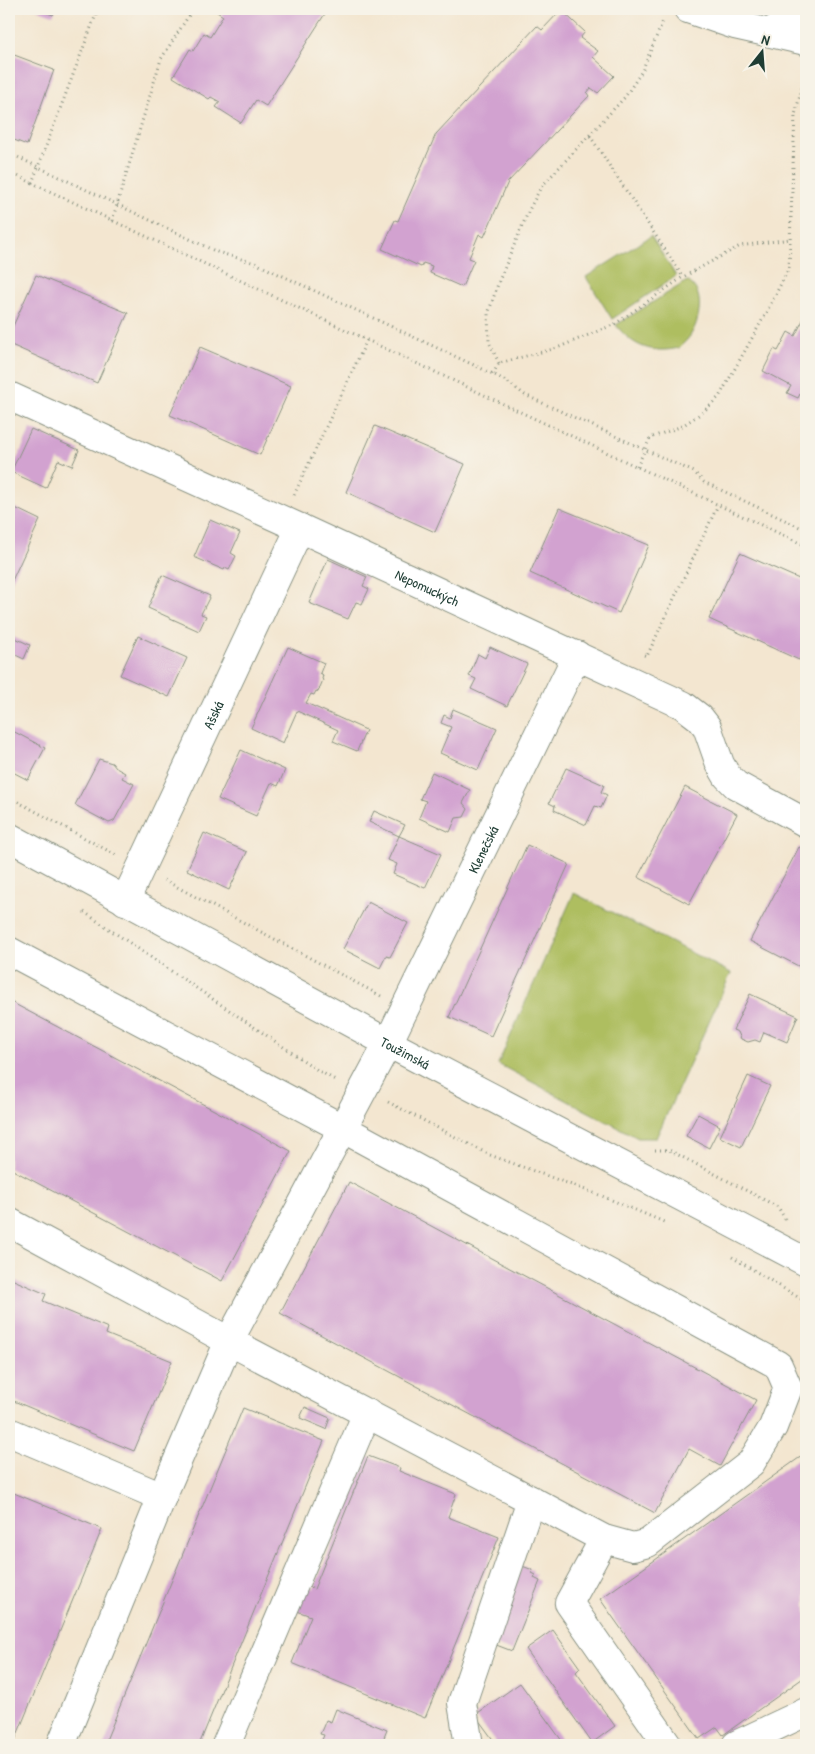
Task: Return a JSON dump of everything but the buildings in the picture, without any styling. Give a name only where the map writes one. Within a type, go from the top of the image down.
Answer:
[{"type":"street","points":[[770,32],[792,19],[797,9]]},
{"type":"street","points":[[676,13],[806,41]]},
{"type":"street","name":"Nepomuckých","points":[[11,404],[291,524],[674,701],[692,712],[707,727],[720,764],[727,776],[736,785],[806,823]]},
{"type":"street","name":"Ašská","points":[[125,901],[291,524]]},
{"type":"street","name":"Klenečská","points":[[61,1745],[162,1497],[229,1341],[388,1043],[577,655]]},
{"type":"street","name":"Toužimská","points":[[9,838],[388,1043],[806,1262]]},
{"type":"street","points":[[9,951],[342,1128],[778,1365],[797,1386],[751,1463],[648,1543],[633,1547],[604,1539],[229,1341],[9,1222]]},
{"type":"street","points":[[226,1745],[367,1413]]},
{"type":"street","points":[[9,1432],[162,1497]]},
{"type":"street","points":[[469,1745],[462,1703],[531,1500]]},
{"type":"street","points":[[604,1539],[569,1603],[668,1745]]},
{"type":"street","points":[[736,1745],[806,1712]]},
{"type":"path","points":[[32,183],[98,9]]},
{"type":"path","points":[[112,221],[162,59],[193,9]]},
{"type":"path","points":[[499,363],[489,342],[488,314],[529,210],[541,187],[625,97],[676,13]]},
{"type":"path","points":[[637,468],[650,438],[682,426],[703,412],[718,397],[765,315],[789,268],[795,115],[806,72]]},
{"type":"path","points":[[590,136],[683,277]]},
{"type":"path","points":[[9,153],[217,252],[255,263],[493,374],[525,395],[694,472],[704,482],[806,530]]},
{"type":"path","points":[[9,172],[806,546]]},
{"type":"path","points":[[493,374],[499,363],[557,348],[615,324],[683,277],[740,246],[790,239]]},
{"type":"path","points":[[291,524],[294,495],[367,340]]},
{"type":"path","points":[[285,491],[303,498]]},
{"type":"path","points":[[638,652],[647,656],[718,505]]},
{"type":"path","points":[[9,797],[405,1008]]},
{"type":"path","points":[[77,907],[319,1071],[360,1094],[393,1104],[490,1156],[602,1196],[672,1225]]},
{"type":"path","points":[[731,1257],[806,1302]]},
{"type":"green space","points":[[651,236],[676,276],[612,319],[586,277]]},
{"type":"green space","points":[[687,281],[697,292],[699,307],[694,330],[679,348],[660,350],[644,347],[629,339],[616,325]]},
{"type":"green space","points":[[574,893],[731,973],[656,1138],[638,1138],[498,1064]]}]
